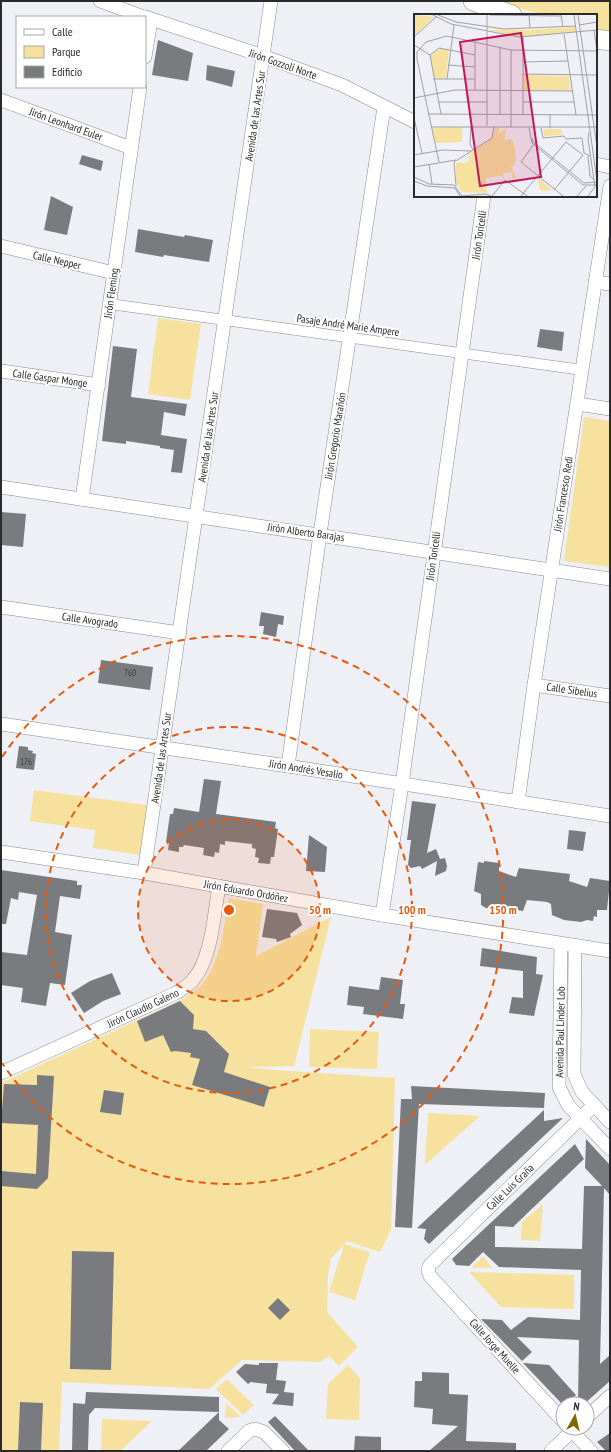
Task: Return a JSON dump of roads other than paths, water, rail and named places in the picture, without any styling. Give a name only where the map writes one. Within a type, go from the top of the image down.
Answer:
[{"type":"main road","points":[[473,1],[509,14]]},
{"type":"main road","points":[[597,39],[610,41]]},
{"type":"street","name":"Jirón Gozzoli Norte","points":[[100,1],[141,16]]},
{"type":"street","name":"Avenida de las Artes Sur","points":[[144,873],[271,1]]},
{"type":"street","name":"Jirón Gozzoli Norte","points":[[146,18],[263,56],[342,85],[414,122]]},
{"type":"street","name":"Jirón Fleming","points":[[82,499],[110,304],[130,148],[140,88]]},
{"type":"street","name":"Jirón Leonhard Euler","points":[[1,100],[130,148]]},
{"type":"street","name":"Jirón Gregorio Marañón","points":[[288,766],[320,534],[384,107]]},
{"type":"street","points":[[597,164],[610,167]]},
{"type":"street","name":"Jirón Francesco Redi","points":[[518,802],[534,684],[578,404],[610,186]]},
{"type":"street","name":"Jirón Toricelli","points":[[382,915],[402,784],[484,197]]},
{"type":"street","name":"Calle Nepper","points":[[1,246],[114,273]]},
{"type":"street","points":[[595,282],[610,284]]},
{"type":"street","name":"Pasaje André Marie Ampere","points":[[110,304],[350,338],[462,352],[582,370]]},
{"type":"street","name":"Calle Gaspar Monge","points":[[1,371],[98,385]]},
{"type":"street","points":[[578,404],[610,409]]},
{"type":"street","name":"Jirón Alberto Barajas","points":[[1,487],[434,551],[551,571],[610,579]]},
{"type":"street","name":"Calle Avogrado","points":[[1,607],[180,633]]},
{"type":"street","name":"Calle Sibelius","points":[[534,684],[610,696]]},
{"type":"street","name":"Jirón Andrés Vesalio","points":[[1,724],[288,766],[610,816]]},
{"type":"street","name":"Jirón Eduardo Ordóñez","points":[[1,852],[144,873],[382,915],[610,951]]},
{"type":"street","name":"Jirón Claudio Galeno","points":[[1,1073],[176,993],[187,986],[197,975],[206,956],[219,886]]},
{"type":"street","name":"Avenida Paul Linder Lob","points":[[561,944],[559,1087],[568,1104],[610,1149]]},
{"type":"street","name":"Avenida Paul Linder Lob","points":[[575,946],[574,1074],[582,1092],[610,1122]]},
{"type":"street","name":"Calle Luis Graña","points":[[428,1270],[430,1265],[594,1105]]},
{"type":"street","name":"Calle Jorge Muelle","points":[[428,1270],[430,1276],[555,1411]]},
{"type":"street","points":[[595,1410],[610,1396]]},
{"type":"street","points":[[228,1451],[249,1431],[255,1429],[264,1432],[283,1451]]},
{"type":"street","points":[[551,1451],[563,1436]]},
{"type":"street","name":"Calle Jorge Muelle","points":[[578,1436],[591,1451]]}]
